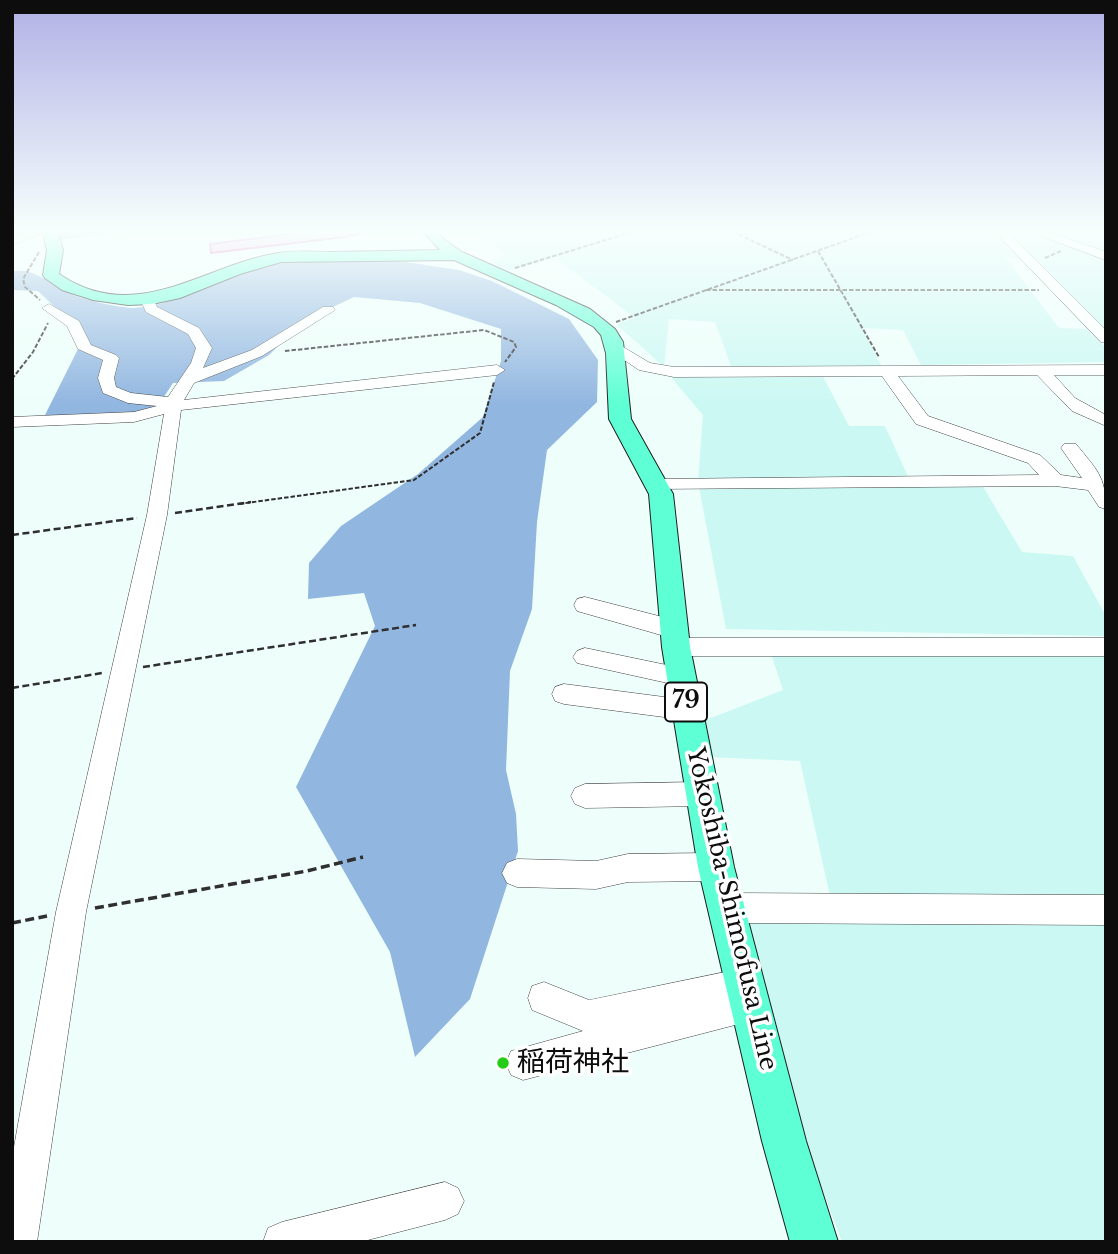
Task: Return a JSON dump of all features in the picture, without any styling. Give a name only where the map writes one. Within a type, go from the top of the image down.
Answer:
[{"type":"main road","points":[[69,288],[116,299],[148,301],[198,288]]},
{"type":"main road","points":[[529,288],[569,306],[608,337]]},
{"type":"main road","name":"Yokoshiba-Shimofusa Line","points":[[608,337],[620,418],[628,437],[649,465],[658,485],[681,677],[716,867],[784,1141],[814,1242]]},
{"type":"street","points":[[1056,288],[1106,339]]},
{"type":"street","points":[[17,1242],[71,912],[157,515],[174,405],[187,380],[201,363],[204,348],[194,331],[150,309],[148,301]]},
{"type":"street","points":[[50,308],[74,324],[77,338],[83,348],[111,358],[106,378],[109,390],[128,398],[174,405]]},
{"type":"street","points":[[187,380],[257,354],[328,310]]},
{"type":"street","points":[[608,337],[645,367],[674,372],[1106,370]]},
{"type":"street","points":[[12,422],[134,417],[174,405],[497,370]]},
{"type":"street","points":[[1042,371],[1063,398],[1095,418],[1106,421]]},
{"type":"street","points":[[887,372],[922,420],[1034,459],[1055,480]]},
{"type":"street","points":[[1070,448],[1101,488]]},
{"type":"street","points":[[658,485],[1055,480],[1101,488]]},
{"type":"street","points":[[585,606],[661,627],[675,637],[1106,647]]},
{"type":"street","points":[[585,657],[681,677]]},
{"type":"street","points":[[564,694],[687,710]]},
{"type":"street","points":[[585,796],[703,794]]},
{"type":"street","points":[[517,873],[596,875],[628,868],[716,867]]},
{"type":"street","points":[[726,908],[1106,910]]},
{"type":"street","points":[[544,998],[589,1017],[748,995]]},
{"type":"street","points":[[523,1063],[748,995]]},
{"type":"street","points":[[282,1242],[446,1201]]},
{"type":"path","points":[[608,337],[713,288]]},
{"type":"path","points":[[706,290],[1058,290]]},
{"type":"path","points":[[841,290],[887,372]]},
{"type":"path","points":[[12,535],[397,483]]},
{"type":"path","points":[[12,688],[415,625]]},
{"type":"path","points":[[12,923],[307,871],[363,857]]},
{"type":"shaded area","points":[[12,288],[60,288],[82,298],[134,308],[152,306],[204,288],[505,288],[569,319],[598,360],[597,402],[547,450],[537,522],[532,609],[510,671],[506,770],[516,814],[518,851],[470,999],[415,1057],[390,952],[296,787],[375,626],[364,593],[308,599],[309,563],[341,526],[418,474],[483,417],[501,361],[501,329],[420,303],[354,297],[305,320],[269,355],[224,381],[173,383],[152,415],[85,420],[45,415],[78,349],[64,316],[38,291],[12,290]]},
{"type":"shaded area","points":[[595,288],[1028,288],[1059,328],[1087,329],[1106,348],[1106,362],[921,365],[903,330],[862,328],[883,369],[820,371],[849,426],[885,426],[911,483],[982,485],[1022,552],[1073,556],[1106,616],[1106,636],[726,629],[698,482],[703,415],[670,376],[735,377],[715,322],[669,319],[664,367],[617,325],[634,317]]},
{"type":"shaded area","points":[[1062,288],[1106,288],[1106,332]]},
{"type":"shaded area","points":[[771,654],[1106,654],[1106,1242],[842,1242],[791,1106],[741,904],[832,905],[800,761],[708,757],[698,723],[783,690]]},
{"type":"place","name":"稲荷神社","points":[[503,1063]]}]
